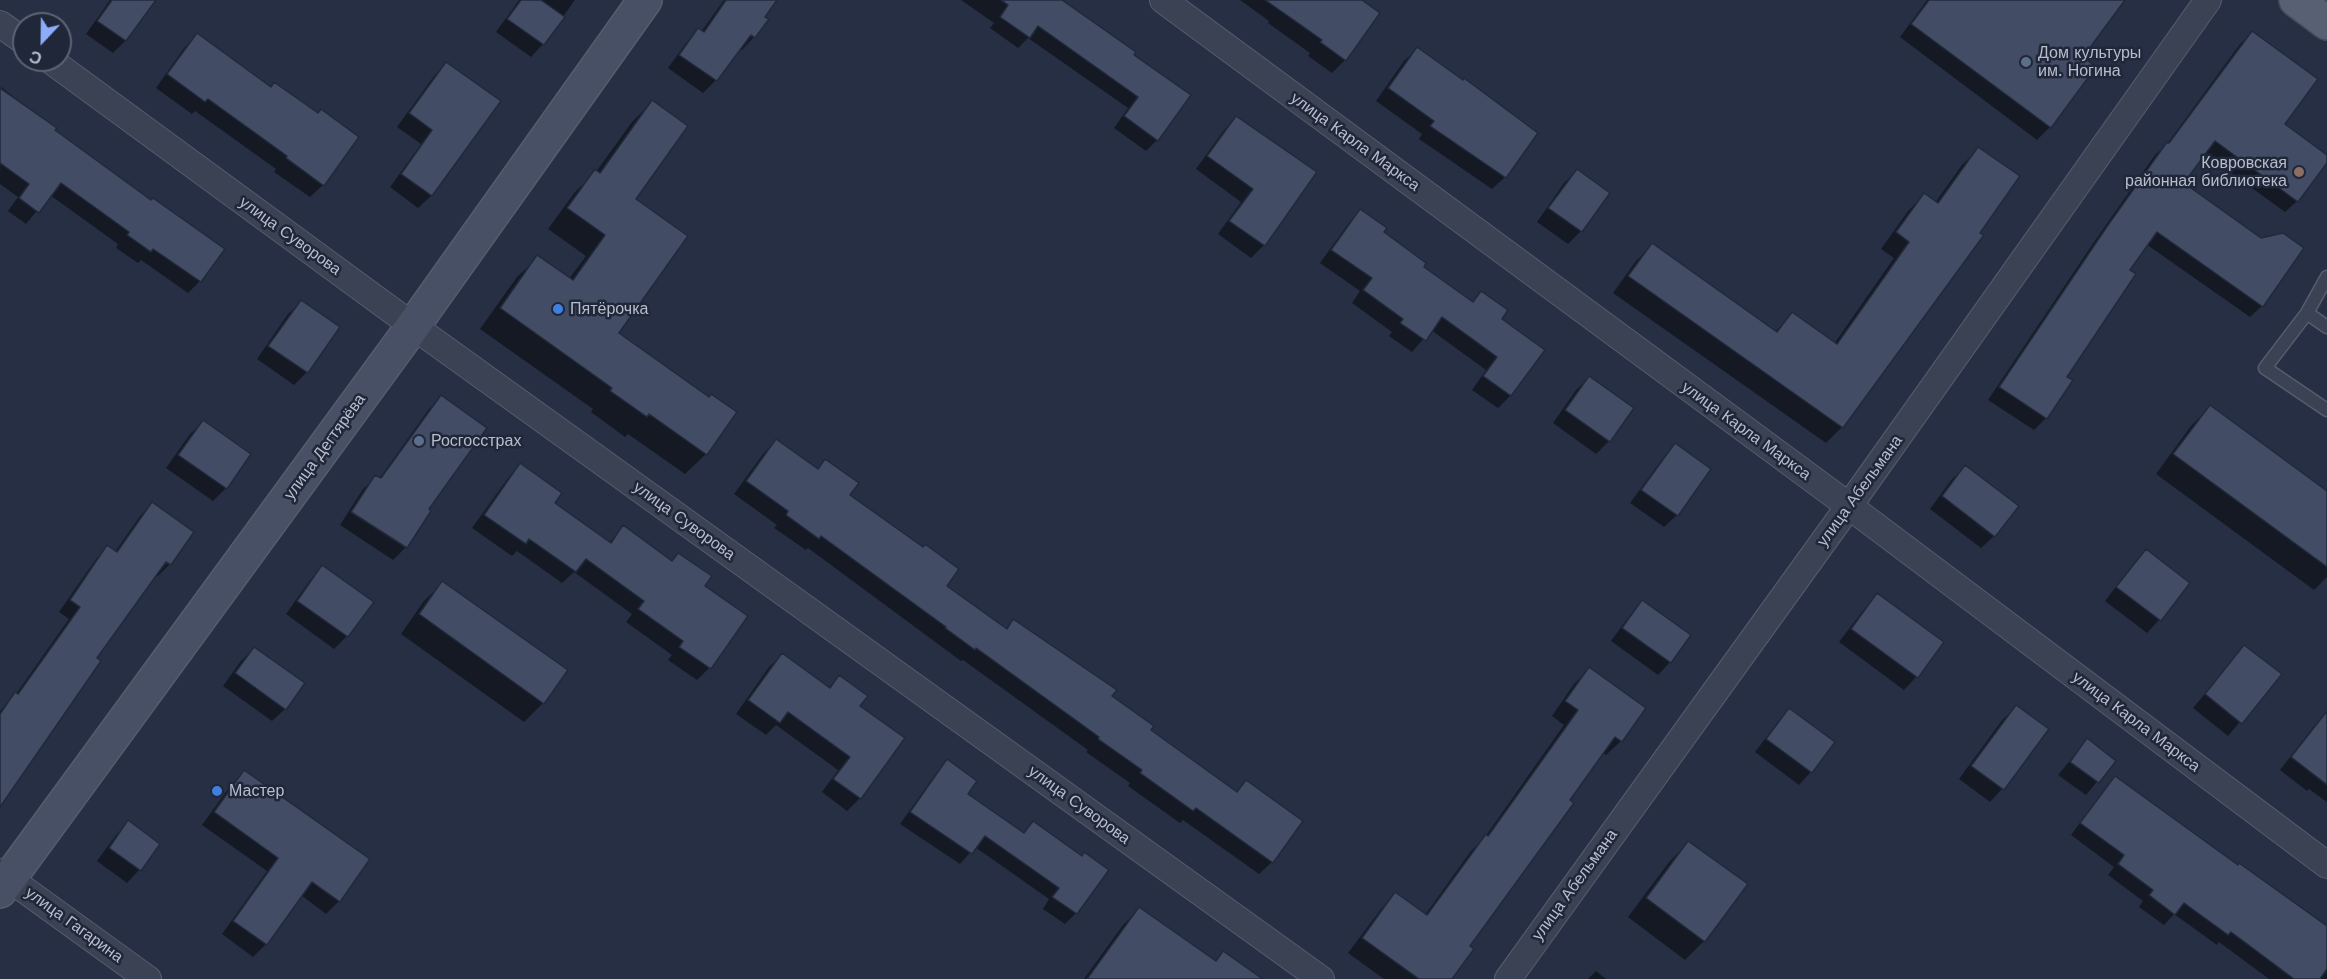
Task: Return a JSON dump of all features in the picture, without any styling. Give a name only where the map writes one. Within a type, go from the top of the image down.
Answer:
[{"type":"main road","name":"улица Дегтярёва","points":[[3,880],[413,326],[645,0]]},
{"type":"main road","points":[[2296,0],[2327,23]]},
{"type":"street","name":"улица Карла Маркса","points":[[1163,0],[1849,506],[2327,866]]},
{"type":"street","name":"улица Абельмана","points":[[1508,979],[1849,506],[2208,0]]},
{"type":"street","name":"улица Суворова","points":[[66,72],[413,326],[1321,979]]},
{"type":"street","name":"улица Гагарина","points":[[3,880],[148,979]]},
{"type":"lane","points":[[2327,277],[2307,313],[2265,368],[2327,410]]},
{"type":"lane","points":[[2307,313],[2327,327]]},
{"type":"building","points":[[112,0],[156,0],[126,41],[97,21]]},
{"type":"building","points":[[521,0],[541,0],[565,17],[544,45],[507,19]]},
{"type":"building","points":[[726,0],[777,0],[765,17],[769,19],[755,38],[751,35],[717,81],[679,55],[698,28],[704,32]]},
{"type":"building","points":[[1001,0],[1062,0],[1136,52],[1134,55],[1191,95],[1158,141],[1124,116],[1138,97],[1038,26],[1030,38],[1000,17],[1008,5]]},
{"type":"building","points":[[1265,0],[1362,0],[1380,13],[1346,61],[1320,42],[1322,40]]},
{"type":"building","name":"Дом культуры им. Ногина","points":[[1929,0],[2125,0],[2083,57],[2096,67],[2051,128],[1911,24]]},
{"type":"building","points":[[2252,31],[2318,79],[2285,124],[2327,155],[2327,163],[2298,202],[2215,141],[2184,183],[2261,238],[2283,233],[2304,248],[2263,307],[2157,232],[2130,270],[2136,274],[2067,377],[2073,380],[2047,419],[1999,387],[2167,142],[2169,143]]},
{"type":"building","points":[[197,33],[271,87],[274,82],[318,113],[321,109],[359,137],[324,186],[208,99],[205,102],[167,74]]},
{"type":"building","points":[[1417,47],[1463,80],[1464,78],[1538,133],[1506,178],[1430,126],[1434,121],[1388,88]]},
{"type":"building","points":[[446,62],[501,101],[432,196],[401,174],[432,130],[409,113]]},
{"type":"building","points":[[0,88],[57,128],[55,130],[151,200],[153,198],[225,249],[201,282],[153,249],[151,252],[127,235],[129,232],[61,183],[39,213],[19,198],[29,184],[0,163]]},
{"type":"building","points":[[652,100],[688,126],[636,199],[688,236],[619,333],[709,397],[711,394],[737,412],[707,455],[649,414],[647,417],[610,391],[612,388],[500,308],[537,255],[573,280],[605,235],[567,208],[595,169],[600,173]]},
{"type":"building","points":[[1236,116],[1317,172],[1265,246],[1229,221],[1253,189],[1207,156]]},
{"type":"building","points":[[1978,147],[2020,176],[1980,233],[1984,235],[1843,428],[1628,276],[1652,243],[1777,332],[1792,312],[1837,344],[1909,242],[1896,232],[1924,193],[1938,203]]},
{"type":"building","points":[[1577,169],[1610,193],[1582,232],[1548,208]]},
{"type":"building","points":[[1360,209],[1387,228],[1384,232],[1426,263],[1424,267],[1473,302],[1481,291],[1508,310],[1502,319],[1545,350],[1511,396],[1483,376],[1497,357],[1442,317],[1426,341],[1400,323],[1403,319],[1363,290],[1372,278],[1331,250]]},
{"type":"building","points":[[301,300],[340,327],[308,373],[268,346]]},
{"type":"building","points":[[1589,376],[1634,408],[1610,442],[1565,410]]},
{"type":"building","points":[[441,395],[487,428],[429,509],[431,511],[407,548],[351,512],[375,475],[381,478]]},
{"type":"building","points":[[2210,405],[2327,491],[2327,567],[2173,454]]},
{"type":"building","points":[[203,420],[251,454],[227,489],[178,455]]},
{"type":"building","points":[[776,439],[818,469],[825,459],[859,483],[850,495],[923,547],[925,544],[959,569],[947,586],[1007,629],[1013,619],[1117,690],[1112,696],[1154,726],[1151,730],[1237,792],[1246,780],[1303,821],[1273,863],[1196,808],[1193,811],[1140,773],[1142,770],[1098,739],[1099,737],[976,648],[975,650],[821,536],[819,539],[786,515],[788,511],[746,481]]},
{"type":"building","points":[[1675,443],[1711,469],[1678,516],[1641,490]]},
{"type":"building","points":[[520,463],[562,493],[555,503],[611,543],[623,525],[672,561],[678,553],[712,576],[705,586],[748,616],[711,669],[679,647],[683,641],[638,609],[644,601],[586,559],[576,572],[529,539],[526,544],[484,515]]},
{"type":"building","points":[[1965,465],[2019,506],[1995,537],[1942,496]]},
{"type":"building","points":[[152,502],[194,532],[171,565],[166,562],[97,658],[101,661],[0,807],[0,714],[15,692],[18,694],[80,607],[70,600],[107,545],[117,552]]},
{"type":"building","points":[[2146,549],[2190,583],[2161,621],[2116,587]]},
{"type":"building","points":[[322,565],[374,602],[348,637],[297,601]]},
{"type":"building","points":[[442,581],[568,670],[544,704],[419,614]]},
{"type":"building","points":[[1877,593],[1944,642],[1918,678],[1851,629]]},
{"type":"building","points":[[1642,600],[1691,635],[1671,663],[1622,628]]},
{"type":"building","points":[[2244,645],[2282,674],[2242,724],[2205,694]]},
{"type":"building","points":[[254,647],[305,683],[286,710],[235,673]]},
{"type":"building","points":[[782,653],[830,688],[839,675],[868,696],[860,706],[905,738],[861,799],[833,779],[850,757],[788,712],[780,723],[748,700]]},
{"type":"building","points":[[1589,667],[1646,708],[1622,742],[1615,737],[1570,800],[1574,803],[1470,946],[1474,949],[1452,979],[1419,979],[1362,938],[1395,892],[1427,915],[1486,834],[1488,836],[1578,710],[1565,701]]},
{"type":"building","points":[[2016,705],[2049,729],[2004,790],[1971,766]]},
{"type":"building","points":[[1789,708],[1835,742],[1812,773],[1766,739]]},
{"type":"building","points":[[2327,711],[2327,785],[2291,757]]},
{"type":"building","points":[[2087,738],[2116,761],[2099,783],[2070,762]]},
{"type":"building","points":[[947,759],[977,781],[968,794],[1024,833],[1033,821],[1082,856],[1084,852],[1109,870],[1077,914],[1052,897],[1059,888],[985,836],[972,854],[910,812]]},
{"type":"building","points":[[244,770],[370,859],[340,902],[312,882],[267,945],[233,921],[278,858],[214,812]]},
{"type":"building","points":[[2115,776],[2327,926],[2327,969],[2320,979],[2294,979],[2231,932],[2228,935],[2184,903],[2175,915],[2149,895],[2153,890],[2118,864],[2124,855],[2080,823]]},
{"type":"building","points":[[128,820],[160,844],[141,871],[109,848]]},
{"type":"building","points":[[1688,841],[1748,884],[1705,942],[1646,898]]},
{"type":"building","points":[[1139,907],[1216,961],[1223,951],[1263,979],[1087,979]]},
{"type":"place","name":"Дом культуры им. Ногина","points":[[2026,62]]},
{"type":"place","name":"Ковровская районная библиотека","points":[[2299,172]]},
{"type":"place","name":"Пятёрочка","points":[[558,309]]},
{"type":"place","name":"Росгосстрах","points":[[419,441]]},
{"type":"place","name":"Мастер","points":[[217,791]]}]
